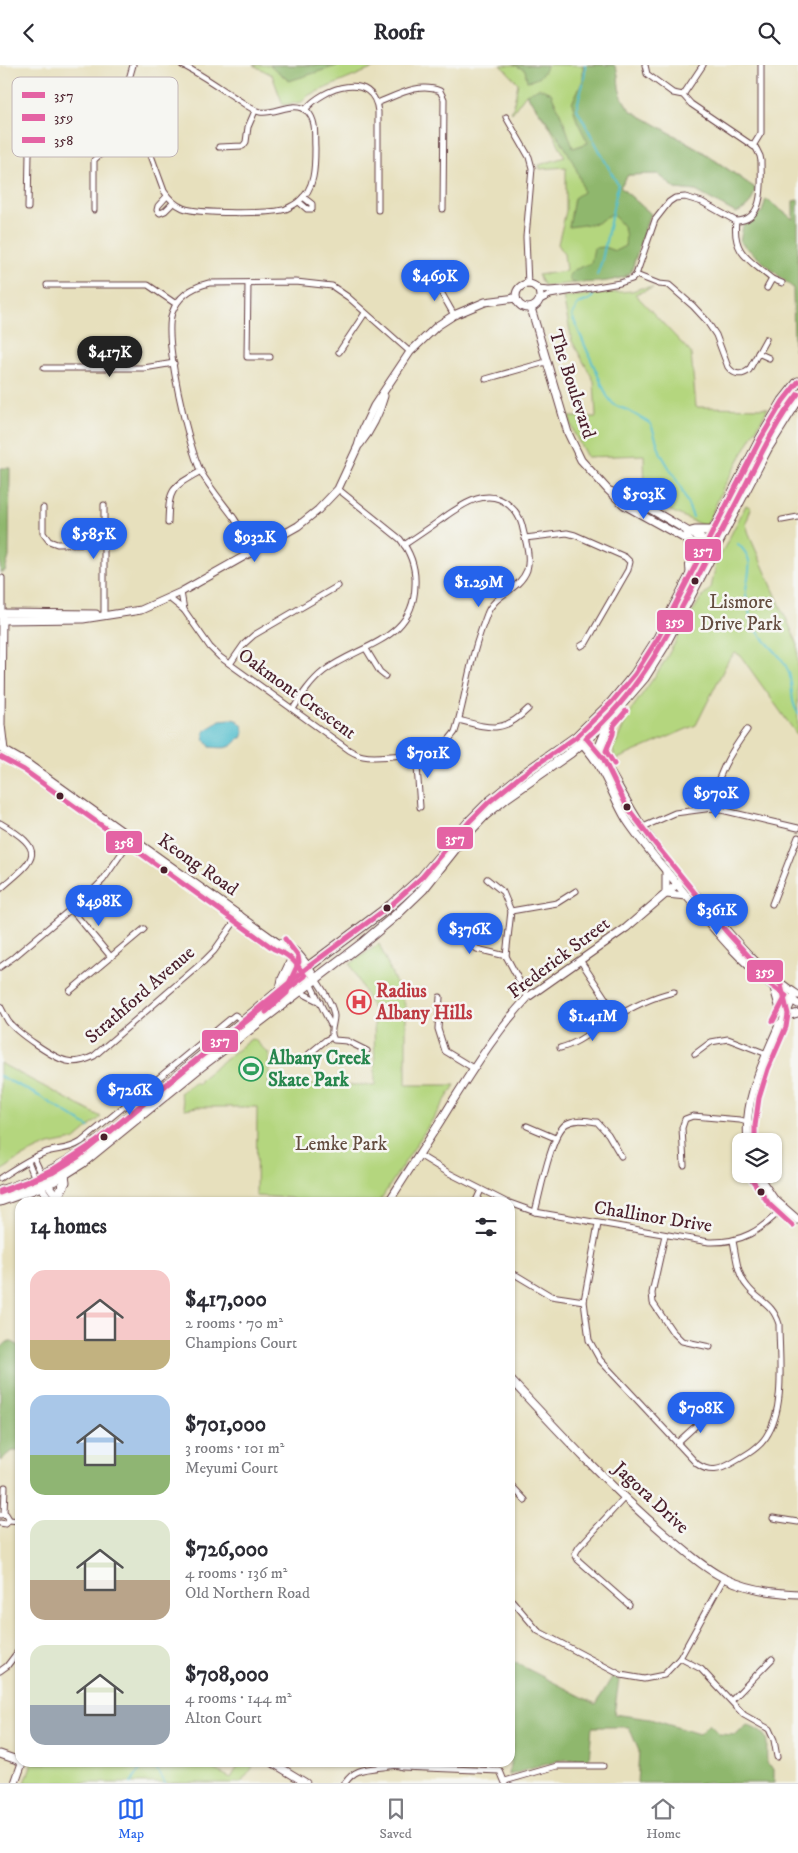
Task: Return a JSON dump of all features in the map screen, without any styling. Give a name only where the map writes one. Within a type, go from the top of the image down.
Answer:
[{"type":"highway","points":[[0,1191],[64,1175],[82,1163],[186,1078],[364,942],[401,910],[436,874],[465,837],[495,807],[582,738],[640,666],[658,638],[761,438],[783,401],[798,382]]},
{"type":"highway","points":[[0,1201],[41,1181],[105,1136],[305,969],[391,905],[422,877],[473,817],[489,802],[522,775],[606,722],[631,694],[653,664],[674,629],[768,447],[798,399]]},
{"type":"highway","points":[[691,573],[688,537],[695,531],[713,531]]},
{"type":"highway","points":[[598,752],[606,732],[606,722]]},
{"type":"highway","points":[[281,989],[283,979],[292,960]]},
{"type":"highway","points":[[59,1197],[65,1182],[64,1175]]},
{"type":"street","points":[[152,157],[167,196],[173,203],[185,209],[196,211],[274,211],[286,209],[299,202],[312,180],[315,167],[313,120],[305,110],[297,107],[270,113],[255,111],[198,73],[182,65]]},
{"type":"street","points":[[516,298],[521,306],[531,308],[537,305],[540,299],[550,295],[620,283],[632,279],[636,275],[654,220],[669,202],[675,198],[685,197],[702,202],[736,221],[750,216],[759,205],[760,156],[753,146],[691,104],[683,95],[673,93],[647,74],[645,65]]},
{"type":"street","points":[[683,95],[703,65]]},
{"type":"street","points":[[753,146],[761,133],[761,65]]},
{"type":"street","points":[[305,110],[318,97],[348,86],[364,89],[373,96],[378,103],[378,209]]},
{"type":"street","points":[[378,103],[409,90],[432,87],[440,91],[444,99],[442,209]]},
{"type":"street","points":[[219,147],[243,146],[246,142],[248,127],[255,111]]},
{"type":"street","points":[[506,117],[532,168],[526,237],[528,285]]},
{"type":"street","points":[[28,157],[28,208]]},
{"type":"street","points":[[94,210],[94,160],[97,157]]},
{"type":"street","points":[[167,196],[158,206],[157,210],[163,213],[173,203]]},
{"type":"street","points":[[299,202],[308,209],[312,209],[312,204],[303,197]]},
{"type":"street","points":[[736,221],[737,247],[741,253],[772,279],[782,283]]},
{"type":"street","points":[[636,275],[659,284],[669,285],[693,306],[713,329],[728,367],[736,374],[745,373],[749,370],[766,339]]},
{"type":"street","points":[[429,279],[437,285],[454,315]]},
{"type":"street","points":[[767,288],[772,279]]},
{"type":"street","points":[[252,552],[235,520],[201,471],[189,441],[169,336],[171,314],[176,304],[187,293],[198,286],[209,283],[296,282],[332,286],[410,351]]},
{"type":"street","points":[[248,283],[247,357],[270,357]]},
{"type":"street","points":[[47,285],[148,285],[176,304]]},
{"type":"street","points":[[516,298],[519,289],[528,285],[537,289],[549,290],[584,288]]},
{"type":"street","points":[[537,289],[540,299]]},
{"type":"street","points":[[2,616],[83,619],[141,610],[181,592],[298,525],[318,510],[338,489],[358,446],[370,432],[381,408],[386,390],[410,351],[437,326],[454,315],[485,302],[516,298]]},
{"type":"street","name":"The Boulevard","points":[[531,308],[568,433],[581,460],[624,505],[714,551]]},
{"type":"street","points":[[339,352],[365,313]]},
{"type":"street","points":[[758,353],[769,358]]},
{"type":"street","points":[[486,379],[546,362]]},
{"type":"street","points":[[44,368],[144,368],[174,363]]},
{"type":"street","points":[[168,523],[168,500],[170,493],[181,482],[201,471]]},
{"type":"street","points":[[293,709],[317,677],[326,669],[384,639],[404,623],[414,601],[416,575],[412,558],[400,539],[338,489]]},
{"type":"street","name":"Oakmont Crescent","points":[[169,598],[184,610],[210,647],[230,664],[356,754],[374,757],[428,751],[442,746],[455,732],[470,667],[487,613],[492,604],[524,578],[528,567],[528,557],[521,520],[506,502],[487,497],[476,498],[464,503],[404,545]]},
{"type":"street","points":[[104,505],[104,615]]},
{"type":"street","points":[[42,508],[43,533],[49,541],[57,544],[104,543]]},
{"type":"street","points":[[782,520],[798,517]]},
{"type":"street","points":[[525,538],[557,533],[576,535],[625,557],[630,562],[628,571],[591,635],[586,643],[581,646]]},
{"type":"street","points":[[2,578],[2,749]]},
{"type":"street","points":[[230,664],[244,644],[254,635],[338,586]]},
{"type":"street","name":"Oakmont Crescent","points":[[181,592],[184,610]]},
{"type":"street","points":[[366,649],[385,677]]},
{"type":"street","points":[[459,720],[497,728],[520,717],[528,709]]},
{"type":"street","points":[[713,808],[721,771],[747,730]]},
{"type":"street","points":[[582,738],[598,752],[642,827],[680,881],[745,952],[794,997]]},
{"type":"street","points":[[582,738],[600,767],[616,803],[634,831],[666,871],[680,881],[687,896],[740,958],[774,988],[794,997]]},
{"type":"street","name":"Keong Road","points":[[2,749],[28,764],[240,914],[278,943],[292,960],[305,969]]},
{"type":"street","points":[[416,753],[420,807]]},
{"type":"street","points":[[634,831],[675,813],[713,808],[798,828]]},
{"type":"street","points":[[0,823],[27,841],[32,850],[31,860],[25,868],[0,889]]},
{"type":"street","points":[[772,904],[798,837]]},
{"type":"street","points":[[0,967],[71,909],[103,880],[132,838]]},
{"type":"street","points":[[666,871],[666,894],[687,896]]},
{"type":"street","points":[[486,879],[503,892],[511,911],[506,956],[528,997]]},
{"type":"street","name":"Frederick Street","points":[[392,1197],[473,1068],[500,1029],[528,997],[626,928],[680,881]]},
{"type":"street","points":[[511,911],[557,903],[576,891]]},
{"type":"street","points":[[71,909],[111,957]]},
{"type":"street","name":"Strathford Avenue","points":[[0,1007],[8,1022],[58,1058],[66,1061],[86,1059],[94,1056],[204,961],[214,951],[240,914]]},
{"type":"street","points":[[448,925],[478,949],[506,956]]},
{"type":"street","points":[[70,991],[144,929]]},
{"type":"street","name":"Keong Road","points":[[278,943],[289,947],[312,980]]},
{"type":"street","points":[[580,960],[617,1016]]},
{"type":"street","points":[[312,980],[331,1025],[334,1040],[346,1041],[367,1051]]},
{"type":"street","points":[[312,980],[333,1011],[334,1019],[331,1025]]},
{"type":"street","points":[[774,988],[783,1015]]},
{"type":"street","points":[[298,991],[320,1002]]},
{"type":"street","points":[[560,1048],[569,1046],[617,1016],[656,996],[674,992]]},
{"type":"street","points":[[440,997],[438,1029],[445,1051],[473,1068]]},
{"type":"street","points":[[748,1133],[747,1122],[751,1098],[783,1015],[794,997]]},
{"type":"street","points":[[783,1015],[798,1013]]},
{"type":"street","points":[[0,1178],[45,1152],[66,1149],[81,1142],[235,1015],[243,1021]]},
{"type":"street","points":[[309,1054],[332,1037]]},
{"type":"street","points":[[695,1054],[711,1042],[728,1039],[767,1054]]},
{"type":"street","points":[[684,1165],[682,1129],[685,1119],[693,1115],[747,1122]]},
{"type":"street","points":[[534,1212],[555,1138],[566,1124],[581,1120],[597,1122],[608,1134],[621,1156]]},
{"type":"street","points":[[527,1126],[555,1138]]},
{"type":"street","name":"Challinor Drive","points":[[419,1155],[447,1172],[496,1197]]},
{"type":"street","points":[[34,1158],[41,1181]]},
{"type":"street","points":[[28,1161],[54,1197]]},
{"type":"street","points":[[764,1183],[783,1208],[798,1220]]},
{"type":"street","points":[[478,1197],[481,1190]]},
{"type":"street","name":"Challinor Drive","points":[[515,1205],[534,1212],[709,1242],[733,1241],[758,1231],[783,1208]]},
{"type":"street","points":[[598,1224],[584,1301],[589,1340],[600,1360],[677,1443],[702,1467],[708,1470],[722,1469],[749,1453],[766,1438],[774,1422],[779,1405],[779,1332],[776,1315],[766,1302],[747,1287],[733,1241]]},
{"type":"street","points":[[665,1235],[652,1293],[653,1303],[672,1331],[682,1341],[710,1347]]},
{"type":"street","points":[[516,1275],[552,1296],[584,1301]]},
{"type":"street","name":"Jagora Drive","points":[[515,1384],[624,1498],[695,1560],[724,1578],[762,1591],[798,1594]]},
{"type":"street","points":[[677,1443],[702,1420],[704,1412]]},
{"type":"street","points":[[5,1487],[2,1514],[8,1515],[9,1520]]},
{"type":"street","points":[[515,1489],[525,1500]]},
{"type":"street","points":[[624,1498],[579,1547],[575,1554],[578,1560],[629,1605]]},
{"type":"street","points":[[773,1518],[798,1522]]},
{"type":"street","points":[[0,1523],[5,1524],[9,1520],[15,1521]]},
{"type":"street","points":[[515,1605],[538,1631],[621,1675],[644,1679],[664,1675],[680,1658],[724,1578]]},
{"type":"street","points":[[0,1671],[7,1666],[15,1656]]},
{"type":"street","points":[[680,1658],[702,1669],[732,1699],[744,1715],[769,1729],[774,1740],[777,1757]]},
{"type":"street","points":[[732,1699],[772,1659]]},
{"type":"street","points":[[0,1754],[15,1760]]},
{"type":"street","points":[[479,1767],[500,1771],[505,1782],[558,1766],[603,1766]]},
{"type":"street","points":[[15,1783],[20,1767]]},
{"type":"street","points":[[280,1767],[306,1783]]},
{"type":"street","points":[[345,1783],[360,1770],[375,1767]]},
{"type":"green space","points":[[253,65],[381,65],[309,95],[302,102],[283,105],[272,75]]},
{"type":"green space","points":[[270,65],[340,65],[289,81]]},
{"type":"green space","points":[[501,65],[614,65],[618,73],[621,94],[630,110],[699,149],[755,188],[752,200],[744,209],[736,213],[696,191],[676,189],[658,174],[628,175],[620,187],[651,214],[631,272],[626,277],[617,279],[546,286],[538,275],[566,271],[564,254],[558,244],[566,211],[566,167],[540,169],[539,165],[565,157],[550,127],[526,94],[512,113],[510,111],[513,108],[518,83]]},
{"type":"green space","points":[[514,65],[547,65],[540,76],[527,81],[525,70]]},
{"type":"green space","points":[[583,65],[614,65],[618,73],[621,94],[630,110],[698,149],[755,188],[750,203],[736,213],[696,191],[676,189],[658,174],[628,175],[620,187],[651,214],[631,272],[618,279],[572,283],[569,275],[574,270],[591,263],[594,248],[604,247],[615,251],[625,246],[625,231],[622,224],[611,214],[597,223],[569,227],[574,198],[583,192],[580,179],[560,140],[526,94],[539,88],[551,93],[573,148],[588,143],[577,121],[572,103],[583,80]]},
{"type":"green space","points":[[766,199],[793,219],[793,201],[798,200],[798,353],[794,350],[793,288],[740,242],[743,225],[762,212]]},
{"type":"green space","points":[[641,288],[653,288],[635,294],[691,353],[696,407],[768,408],[723,488],[706,527],[645,499],[644,455],[587,457],[574,433],[569,417],[596,417],[594,381],[572,341],[563,297],[632,291]]},
{"type":"green space","points":[[0,468],[10,468],[9,557],[5,571],[0,573]]},
{"type":"green space","name":"Lismore Drive Park","points":[[746,505],[751,508],[746,524],[750,537],[798,645],[798,736],[740,655],[735,653],[728,661],[696,725],[615,760],[613,749],[631,710],[660,669],[699,601],[711,588],[716,564]]},
{"type":"green space","name":"Lemke Park","points":[[379,944],[406,1007],[406,1085],[455,1085],[382,1197],[256,1196],[257,1107],[197,1107],[185,1109],[180,1093],[194,1082],[198,1084],[202,1078],[251,1039],[255,1040],[269,1054],[269,1085],[375,1085],[374,1011],[350,964]]},
{"type":"green space","points":[[0,1063],[101,1117],[74,1140],[39,1149],[20,1158],[0,1172]]},
{"type":"green space","points":[[7,1342],[15,1344],[15,1451],[10,1452],[0,1461],[0,1349]]},
{"type":"green space","points":[[515,1663],[596,1704],[612,1677],[619,1680],[614,1714],[650,1719],[699,1734],[709,1724],[719,1734],[736,1735],[747,1725],[756,1729],[766,1739],[767,1763],[774,1769],[774,1783],[637,1783],[639,1751],[629,1727],[592,1727],[589,1759],[561,1760],[509,1775],[510,1767],[515,1767]]},
{"type":"green space","points":[[31,1767],[209,1767],[231,1778],[238,1767],[253,1767],[241,1783],[25,1783]]},
{"type":"water","points":[[220,720],[237,720],[242,726],[244,733],[242,738],[239,738],[233,745],[227,747],[210,747],[204,738],[204,732]]},
{"type":"waterway","points":[[585,65],[577,109],[618,185],[597,275]]},
{"type":"waterway","points":[[593,296],[589,300],[578,304],[572,316],[607,396],[614,405],[651,424],[661,454],[680,486],[693,517]]},
{"type":"waterway","points":[[738,544],[744,550],[750,566],[746,593],[750,616],[758,632],[786,665],[795,709],[798,713]]},
{"type":"waterway","points":[[0,1076],[39,1096],[89,1127]]},
{"type":"waterway","points":[[131,1783],[142,1767]]},
{"type":"waterway","points":[[155,1767],[165,1783]]},
{"type":"transit line","name":"357","points":[[0,1191],[28,1181],[55,1168],[105,1136],[308,967],[391,905],[422,877],[469,822],[489,802],[522,775],[576,737],[611,703],[635,674],[658,638],[761,438],[783,401],[798,382]]},
{"type":"transit line","name":"359","points":[[755,1133],[759,1098],[768,1069],[786,1027],[788,1014],[781,985],[754,962],[725,930],[652,840],[627,807],[603,758],[586,738],[620,704],[648,666],[683,605],[770,437],[798,394]]},
{"type":"transit line","name":"359","points":[[614,764],[606,751],[613,734],[614,725],[626,711]]},
{"type":"transit line","name":"358","points":[[0,757],[24,770],[274,949],[288,956],[305,976],[181,1072],[78,1157],[52,1173],[0,1193]]},
{"type":"transit line","name":"358","points":[[266,1012],[287,993],[290,981],[299,962],[298,956],[285,939]]},
{"type":"transit line","name":"359","points":[[763,979],[786,996],[773,1021]]},
{"type":"transit line","name":"359","points":[[754,1183],[769,1204],[793,1226]]},
{"type":"place","name":"Radius Albany Hills","points":[[359,1002]]},
{"type":"place","name":"Albany Creek Skate Park","points":[[251,1069]]}]
